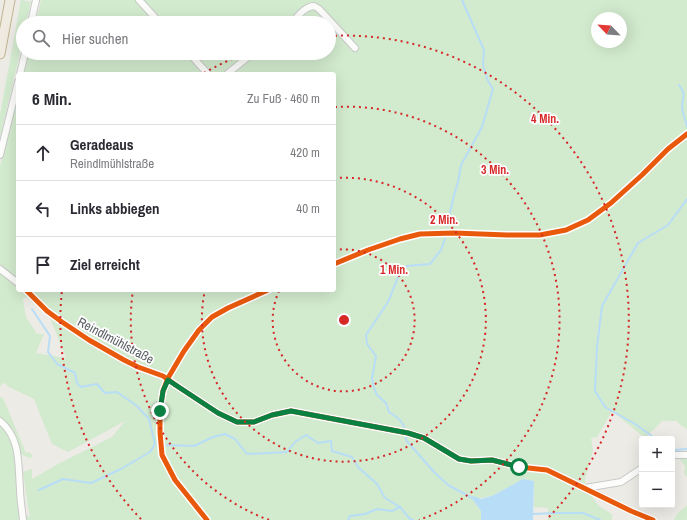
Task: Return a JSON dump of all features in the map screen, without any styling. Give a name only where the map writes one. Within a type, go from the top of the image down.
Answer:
[{"type":"highway","points":[[0,54],[10,0]]},
{"type":"street","points":[[33,16],[36,0]]},
{"type":"street","points":[[139,0],[154,16]]},
{"type":"street","points":[[298,16],[304,9],[314,6],[326,16]]},
{"type":"street","points":[[336,27],[356,48]]},
{"type":"street","points":[[20,72],[23,60]]},
{"type":"street","points":[[195,60],[206,72]]},
{"type":"street","points":[[229,72],[244,60]]},
{"type":"street","points":[[0,155],[16,90]]},
{"type":"street","points":[[0,269],[16,282]]},
{"type":"street","name":"Reindlmühlstraße","points":[[28,292],[47,311],[89,340],[138,367],[163,376],[218,413],[237,422],[254,422],[272,415],[291,411],[406,433],[424,438],[459,459],[471,461],[492,460],[519,467],[547,470],[631,511],[653,520]]},
{"type":"street","points":[[0,421],[10,432],[17,448],[20,499],[23,520]]},
{"type":"street","points":[[675,455],[687,455]]},
{"type":"street","points":[[585,488],[621,482],[639,470]]},
{"type":"green space","points":[[21,0],[31,2],[28,16],[18,16]]},
{"type":"green space","points":[[41,0],[687,0],[687,429],[677,421],[662,421],[647,436],[643,436],[612,411],[597,437],[591,438],[593,450],[585,479],[586,490],[600,507],[612,514],[612,520],[548,520],[548,508],[534,507],[534,481],[524,479],[494,495],[473,500],[481,511],[481,520],[0,520],[0,425],[10,438],[14,451],[19,512],[30,517],[23,472],[32,469],[32,479],[112,437],[125,421],[68,452],[52,444],[34,399],[7,386],[6,384],[2,383],[0,387],[0,166],[16,101],[16,292],[336,292],[336,72],[23,72],[26,60],[336,60],[336,16],[38,16]],"holes":[[[28,296],[49,315],[66,358],[36,353],[44,334],[37,334],[26,317],[23,299]]]},
{"type":"green space","points":[[16,27],[16,60],[18,60],[0,137],[0,115]]},
{"type":"green space","points":[[0,397],[3,398],[26,453],[29,452],[33,456],[31,458],[21,454],[12,429],[0,417]]},
{"type":"green space","points":[[687,457],[687,477],[684,473],[685,466],[679,458]]},
{"type":"green space","points":[[687,505],[687,520],[674,520],[678,513]]},
{"type":"water","points":[[523,479],[534,481],[533,520],[481,520],[481,511],[473,500],[473,496],[481,499],[494,495]]},
{"type":"waterway","points":[[447,226],[461,165],[482,127],[493,89],[488,81],[483,65],[484,50],[462,0]]},
{"type":"waterway","points":[[679,85],[683,94],[682,108],[687,127]]},
{"type":"waterway","points":[[652,436],[635,424],[605,407],[595,391],[597,347],[602,306],[638,243],[668,225],[687,199]]},
{"type":"waterway","points":[[405,430],[397,417],[389,412],[386,403],[377,395],[374,388],[372,378],[376,356],[367,344],[366,335],[388,302],[399,275],[407,266],[430,264],[441,250],[445,239]]},
{"type":"waterway","points":[[32,309],[50,336],[48,352],[57,364],[75,373],[77,383],[81,387],[97,384],[105,393],[117,392],[137,406],[149,419],[155,444],[150,452],[121,469],[91,483],[63,479],[39,490]]},
{"type":"waterway","points":[[167,445],[194,446],[213,437],[225,434],[235,439],[247,454],[287,452],[295,442],[306,435],[318,443],[331,441],[332,451],[352,457],[358,467],[377,484],[385,498],[400,507],[410,519],[413,520]]},
{"type":"waterway","points":[[406,435],[406,440],[434,472],[448,485],[474,499]]},
{"type":"waterway","points":[[675,450],[687,449]]},
{"type":"waterway","points":[[348,520],[350,516],[365,514],[377,509],[392,511],[400,507]]},
{"type":"waterway","points":[[531,514],[583,513],[600,520]]},
{"type":"cycle path","points":[[336,263],[368,250],[420,234],[454,233],[540,235],[566,230],[588,220],[611,203],[668,149],[687,134]]},
{"type":"cycle path","points":[[28,292],[47,311],[89,340],[138,367],[163,376],[218,413],[237,422],[254,422],[272,415],[291,411],[408,433],[424,438],[459,459],[471,461],[492,460],[519,467],[547,470],[631,511],[653,520]]},
{"type":"cycle path","points":[[207,520],[175,480],[162,455],[160,411],[163,391],[168,378],[184,351],[199,330],[212,317],[264,292]]},
{"type":"route","points":[[160,411],[163,391],[168,380],[218,413],[237,422],[254,422],[272,415],[291,411],[408,433],[424,438],[459,459],[471,461],[492,460],[519,467]]}]
